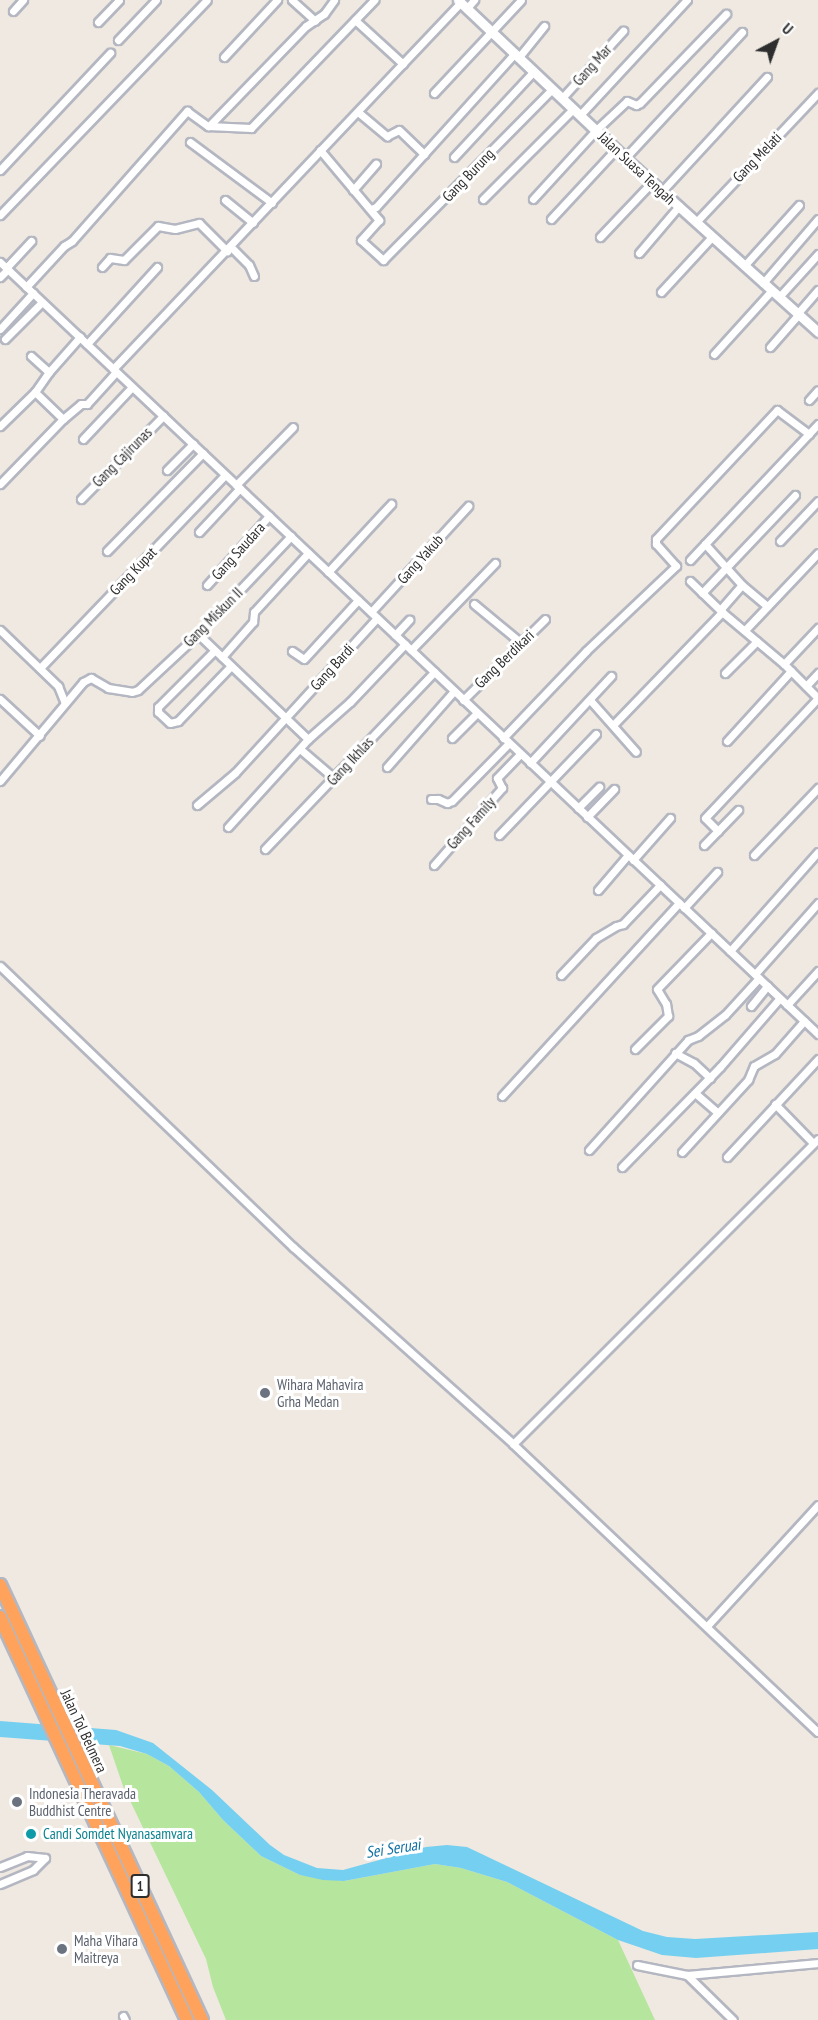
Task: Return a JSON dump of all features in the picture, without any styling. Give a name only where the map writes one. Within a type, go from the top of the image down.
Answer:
[{"type":"highway","name":"Jalan Tol Belmera","points":[[0,1585],[202,2020]]},
{"type":"highway","name":"Jalan Tol Belmera","points":[[0,1617],[187,2020]]},
{"type":"street","points":[[13,11],[23,0]]},
{"type":"street","points":[[98,22],[119,0]]},
{"type":"street","points":[[118,40],[156,0]]},
{"type":"street","points":[[0,215],[207,0]]},
{"type":"street","points":[[224,57],[277,0]]},
{"type":"street","points":[[292,0],[315,21]]},
{"type":"street","points":[[209,126],[306,26],[324,14],[334,0]]},
{"type":"street","points":[[26,287],[64,246],[72,241],[187,111],[209,126],[243,129],[255,124],[374,0]]},
{"type":"street","points":[[0,484],[63,419],[81,404],[87,404],[115,370],[320,150],[462,4],[474,0]]},
{"type":"street","points":[[434,93],[521,0]]},
{"type":"street","points":[[483,199],[577,112],[687,0]]},
{"type":"street","name":"Jalan Suasa Tengah","points":[[462,4],[625,158],[818,332]]},
{"type":"street","points":[[533,199],[596,130],[627,101],[636,105],[640,103],[726,14]]},
{"type":"street","points":[[355,20],[403,64]]},
{"type":"street","points":[[320,150],[371,209],[376,207],[544,26]]},
{"type":"street","name":"Gang Mar","points":[[562,98],[622,31]]},
{"type":"street","points":[[625,158],[742,32]]},
{"type":"street","points":[[0,170],[110,53]]},
{"type":"street","points":[[454,157],[534,71]]},
{"type":"street","points":[[662,191],[767,77]]},
{"type":"street","name":"Gang Burung","points":[[371,209],[379,220],[361,240],[383,260],[552,89]]},
{"type":"street","name":"Gang Melati","points":[[696,222],[818,93]]},
{"type":"street","points":[[358,112],[387,136],[399,130],[424,154]]},
{"type":"street","points":[[190,142],[272,202]]},
{"type":"street","points":[[551,219],[616,149]]},
{"type":"street","points":[[353,190],[376,164]]},
{"type":"street","points":[[600,237],[652,182]]},
{"type":"street","points":[[225,200],[253,223]]},
{"type":"street","points":[[744,266],[799,205]]},
{"type":"street","points":[[639,253],[679,206]]},
{"type":"street","points":[[763,283],[818,219]]},
{"type":"street","points":[[102,267],[110,258],[124,260],[155,227],[175,229],[198,223],[249,265],[254,276]]},
{"type":"street","points":[[661,291],[712,237]]},
{"type":"street","points":[[0,277],[5,266],[31,241]]},
{"type":"street","points":[[714,354],[818,254]]},
{"type":"street","points":[[5,266],[818,1034]]},
{"type":"street","points":[[87,344],[157,267]]},
{"type":"street","points":[[770,347],[818,290]]},
{"type":"street","points":[[0,329],[33,293]]},
{"type":"street","points":[[5,339],[42,302]]},
{"type":"street","points":[[0,426],[36,392],[49,372],[80,337]]},
{"type":"street","points":[[31,356],[49,372]]},
{"type":"street","points":[[83,439],[132,387]]},
{"type":"street","points":[[809,400],[818,390]]},
{"type":"street","points":[[36,392],[63,419]]},
{"type":"street","points":[[430,799],[438,798],[447,803],[452,801],[586,651],[676,566],[656,544],[656,539],[777,410],[809,434]]},
{"type":"street","name":"Gang Cajirunas","points":[[81,499],[163,416]]},
{"type":"street","points":[[690,560],[818,424]]},
{"type":"street","points":[[199,532],[293,427]]},
{"type":"street","points":[[167,470],[194,444]]},
{"type":"street","points":[[107,551],[203,453]]},
{"type":"street","name":"Gang Kupat","points":[[40,668],[225,475]]},
{"type":"street","points":[[702,593],[795,495]]},
{"type":"street","points":[[780,541],[818,501]]},
{"type":"street","points":[[328,572],[391,504]]},
{"type":"street","name":"Gang Yakub","points":[[374,615],[468,506]]},
{"type":"street","name":"Gang Saudara","points":[[207,585],[270,516]]},
{"type":"street","name":"Gang Miskun II","points":[[65,703],[87,678],[108,688],[132,692],[138,690],[198,634],[291,536]]},
{"type":"street","points":[[705,544],[742,585],[767,606]]},
{"type":"street","points":[[222,657],[254,620],[254,612],[308,553]]},
{"type":"street","points":[[745,630],[818,553]]},
{"type":"street","points":[[411,650],[495,563]]},
{"type":"street","points":[[690,581],[721,611],[784,664],[818,698],[705,818],[718,831]]},
{"type":"street","points":[[614,724],[721,611],[742,585]]},
{"type":"street","points":[[292,651],[304,659],[358,600]]},
{"type":"street","points":[[474,604],[520,642]]},
{"type":"street","name":"Gang Bardi","points":[[198,805],[235,773],[374,615]]},
{"type":"street","name":"Gang Berdikari","points":[[463,700],[546,619]]},
{"type":"street","points":[[395,635],[409,620]]},
{"type":"street","points":[[784,664],[818,628]]},
{"type":"street","points":[[0,630],[58,686],[65,703],[40,736],[0,781]]},
{"type":"street","points":[[198,634],[309,739]]},
{"type":"street","points":[[725,673],[757,641]]},
{"type":"street","points":[[228,827],[300,748],[350,702],[405,644]]},
{"type":"street","points":[[214,651],[158,707],[158,712],[170,723],[178,721],[231,666]]},
{"type":"street","points":[[727,741],[791,671]]},
{"type":"street","name":"Gang Ikhlas","points":[[265,849],[434,672]]},
{"type":"street","points":[[806,686],[818,673]]},
{"type":"street","points":[[530,763],[611,676]]},
{"type":"street","points":[[387,767],[454,691]]},
{"type":"street","points":[[0,699],[40,736]]},
{"type":"street","points":[[590,700],[614,724],[636,752]]},
{"type":"street","points":[[452,738],[477,713]]},
{"type":"street","points":[[499,835],[596,734]]},
{"type":"street","points":[[300,748],[334,778]]},
{"type":"street","name":"Gang Family","points":[[434,865],[502,788],[497,778],[520,754]]},
{"type":"street","points":[[578,808],[599,787]]},
{"type":"street","points":[[754,855],[818,788]]},
{"type":"street","points":[[588,817],[614,789]]},
{"type":"street","points":[[704,845],[738,810]]},
{"type":"street","points":[[598,890],[670,818]]},
{"type":"street","points":[[730,951],[818,852]]},
{"type":"street","points":[[502,1096],[717,872]]},
{"type":"street","points":[[561,975],[596,938],[615,926],[623,924],[660,885]]},
{"type":"street","points":[[589,1150],[688,1040],[698,1036],[725,1015],[818,903]]},
{"type":"street","points":[[635,1049],[668,1016],[666,1004],[657,989],[711,933]]},
{"type":"street","points":[[0,966],[293,1247],[513,1444],[818,1732]]},
{"type":"street","points":[[787,1005],[818,971]]},
{"type":"street","points":[[751,1006],[767,986]]},
{"type":"street","points":[[622,1167],[710,1078],[780,998]]},
{"type":"street","points":[[682,1152],[747,1080],[754,1066],[775,1054],[804,1021]]},
{"type":"street","points":[[675,1053],[694,1063],[710,1078]]},
{"type":"street","points":[[727,1157],[818,1059]]},
{"type":"street","points":[[695,1093],[718,1113]]},
{"type":"street","points":[[513,1444],[816,1141],[775,1104]]},
{"type":"street","points":[[707,1626],[818,1505]]},
{"type":"street","points":[[0,1867],[27,1856],[45,1858],[33,1870],[0,1884]]},
{"type":"street","points":[[637,1965],[687,1975],[818,1963]]},
{"type":"street","points":[[687,1975],[733,2020]]},
{"type":"green space","points":[[109,1745],[147,1754],[169,1766],[199,1792],[223,1820],[261,1856],[300,1875],[344,1881],[435,1864],[461,1868],[507,1882],[618,1940],[655,2020],[226,2020],[213,1987],[206,1959],[123,1786]]},
{"type":"water","points":[[0,1721],[116,1730],[153,1743],[212,1790],[270,1845],[284,1855],[317,1868],[343,1870],[426,1847],[447,1845],[467,1847],[643,1931],[667,1937],[695,1939],[818,1932],[818,1949],[696,1958],[662,1955],[618,1940],[507,1882],[461,1868],[435,1864],[344,1881],[323,1880],[300,1875],[261,1856],[223,1820],[199,1792],[169,1766],[147,1754],[120,1746],[0,1737]]},
{"type":"place","name":"Wihara Mahavira Grha Medan","points":[[265,1393]]},
{"type":"place","name":"Indonesia Theravada Buddhist Centre","points":[[17,1802]]},
{"type":"place","name":"Candi Somdet Nyanasamvara","points":[[31,1834]]},
{"type":"place","name":"Maha Vihara Maitreya","points":[[62,1949]]},
{"type":"water label","name":"Sei Seruai","points":[[393,1848]]}]
